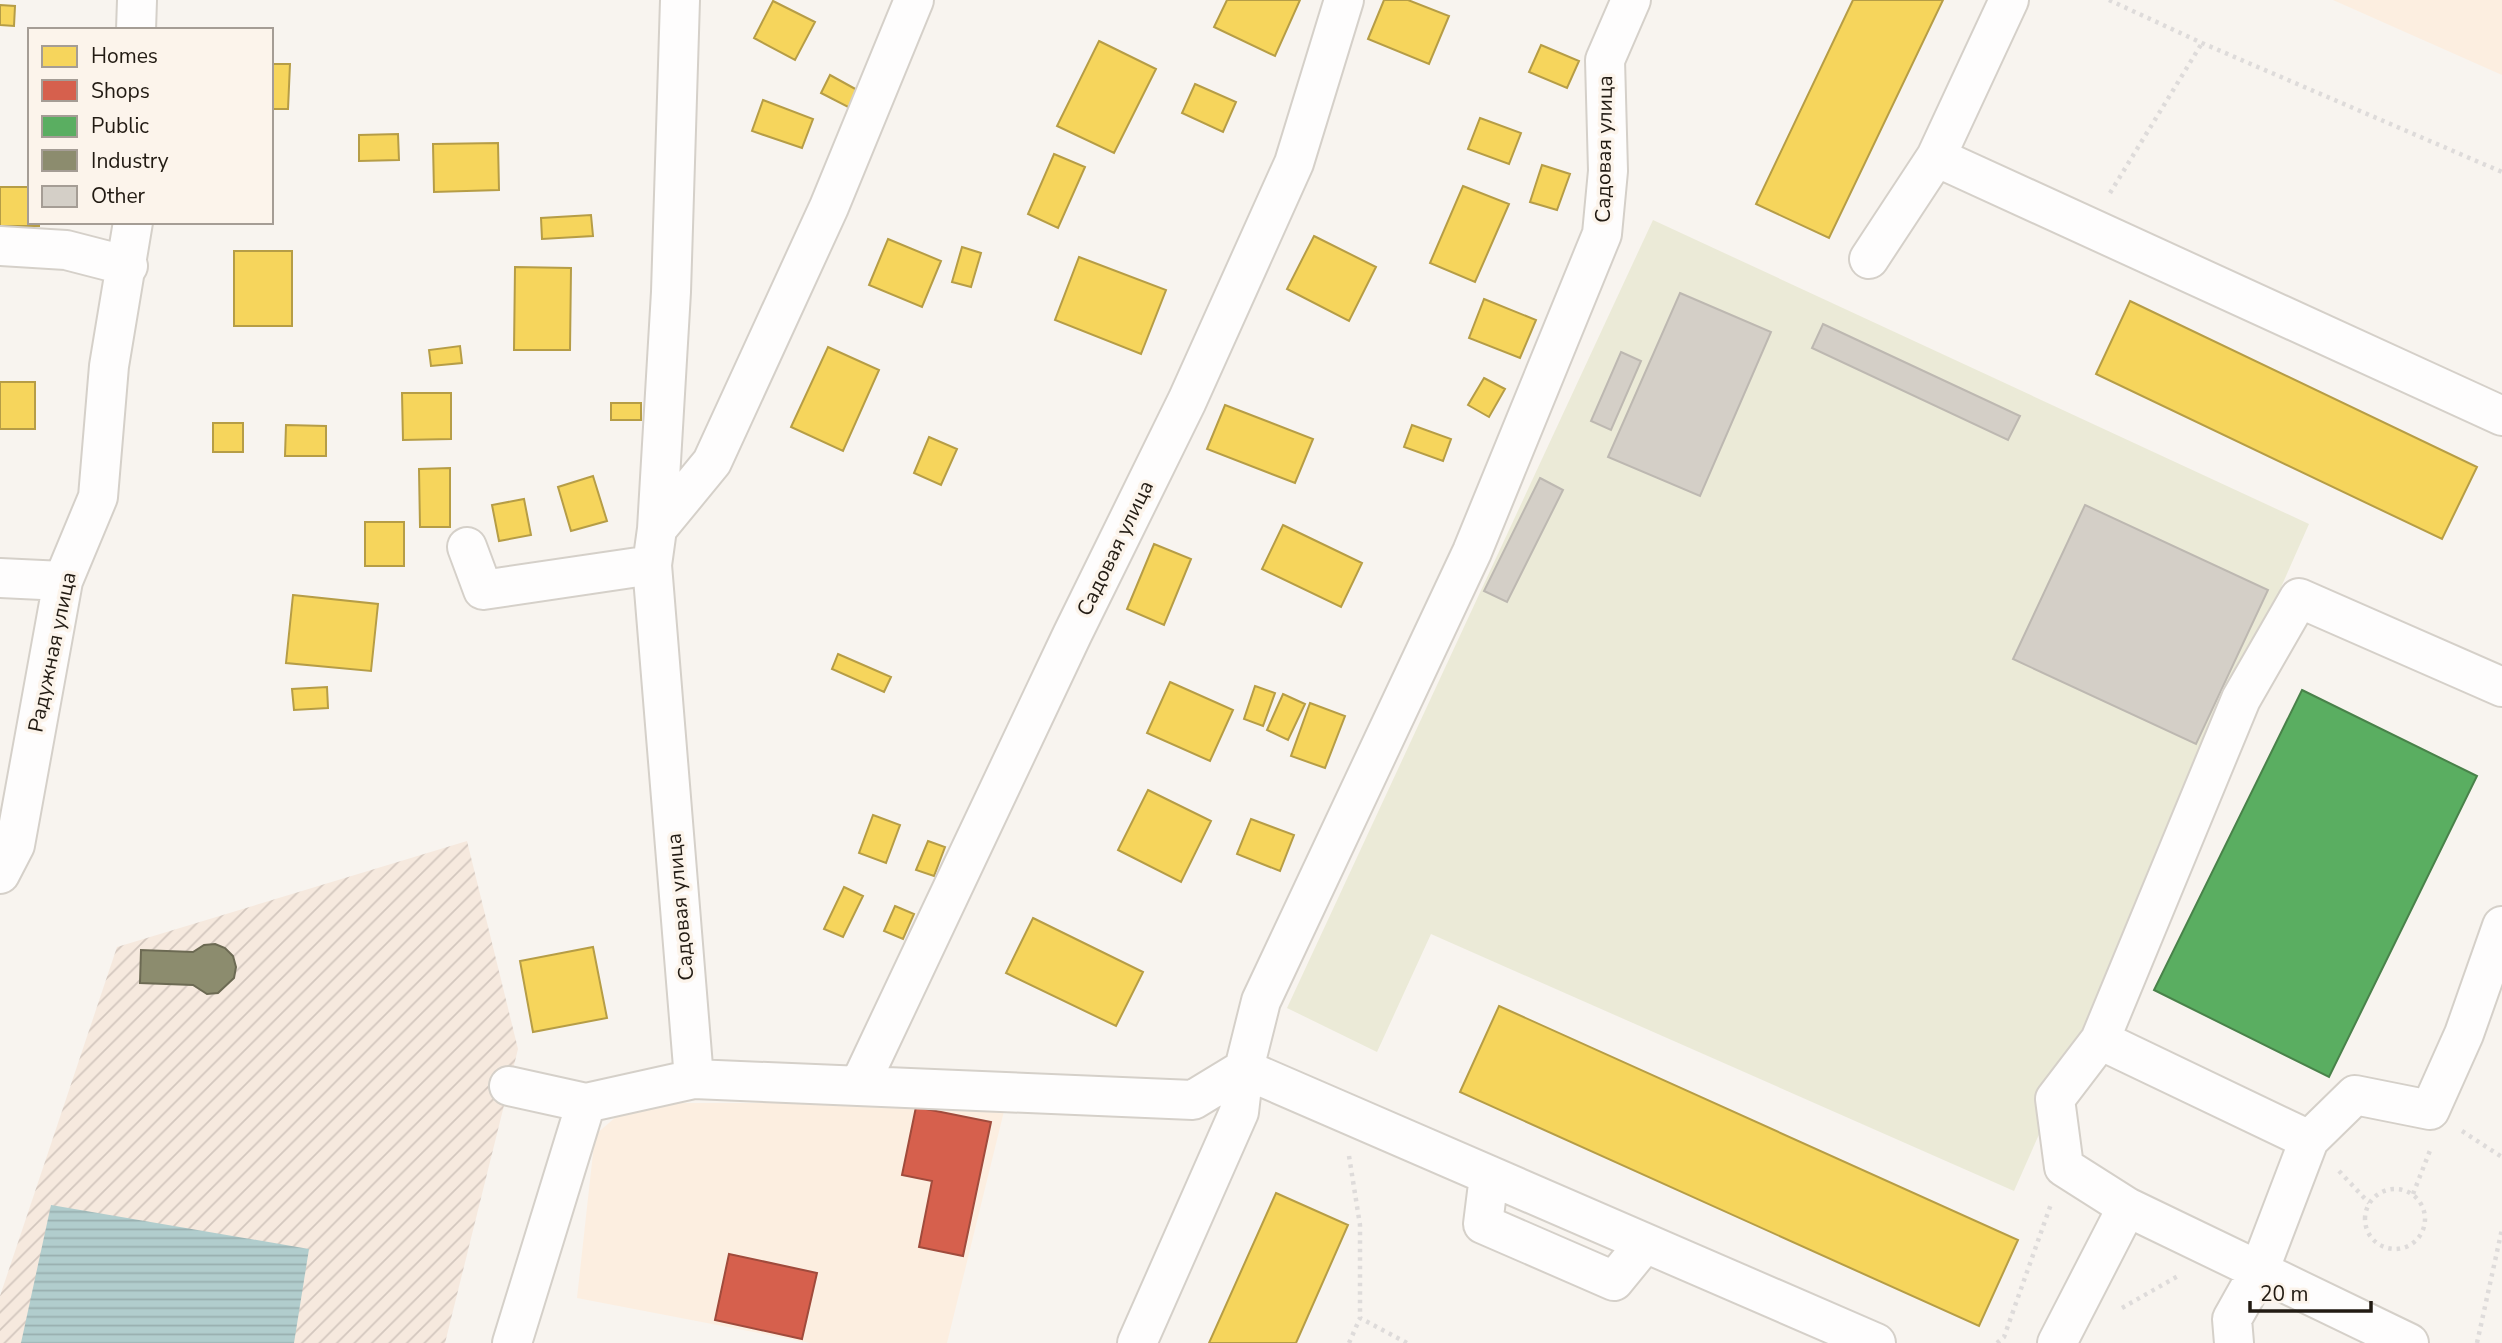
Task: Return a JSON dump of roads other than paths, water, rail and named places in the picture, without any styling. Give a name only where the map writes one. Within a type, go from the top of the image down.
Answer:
[{"type":"street","points":[[136,28],[137,0]]},
{"type":"street","name":"Садовая улица","points":[[680,0],[671,292],[654,547],[694,1079]]},
{"type":"street","points":[[467,547],[483,590],[654,547],[712,462],[829,207],[914,0]]},
{"type":"street","name":"Садовая улица","points":[[859,1086],[1072,635],[1187,401],[1266,226],[1294,163],[1344,0]]},
{"type":"street","name":"Садовая улица","points":[[1138,1343],[1239,1112],[1244,1069],[1261,1001],[1472,552],[1602,234],[1608,172],[1605,60],[1631,0]]},
{"type":"street","points":[[1869,259],[1936,157],[2008,0]]},
{"type":"street","points":[[1936,157],[2087,229],[2502,416]]},
{"type":"street","name":"Радужная улица","points":[[0,874],[15,845],[63,581],[98,497],[109,366],[128,266],[133,224]]},
{"type":"street","points":[[0,246],[66,250],[128,266]]},
{"type":"street","points":[[0,578],[63,581]]},
{"type":"street","points":[[2409,1343],[2127,1207],[2064,1167],[2055,1099],[2100,1040],[2241,699],[2298,598],[2502,687]]},
{"type":"street","points":[[2234,1343],[2232,1319],[2259,1271],[2309,1140],[2355,1095],[2437,1114],[2502,926]]},
{"type":"street","points":[[2100,1040],[2309,1140]]},
{"type":"street","points":[[509,1086],[586,1103],[694,1079],[1193,1100],[1244,1069],[1876,1343]]},
{"type":"street","points":[[512,1343],[586,1103]]},
{"type":"street","points":[[2057,1343],[2127,1207]]},
{"type":"water","points":[[51,1205],[309,1249],[294,1343],[21,1343]]}]
